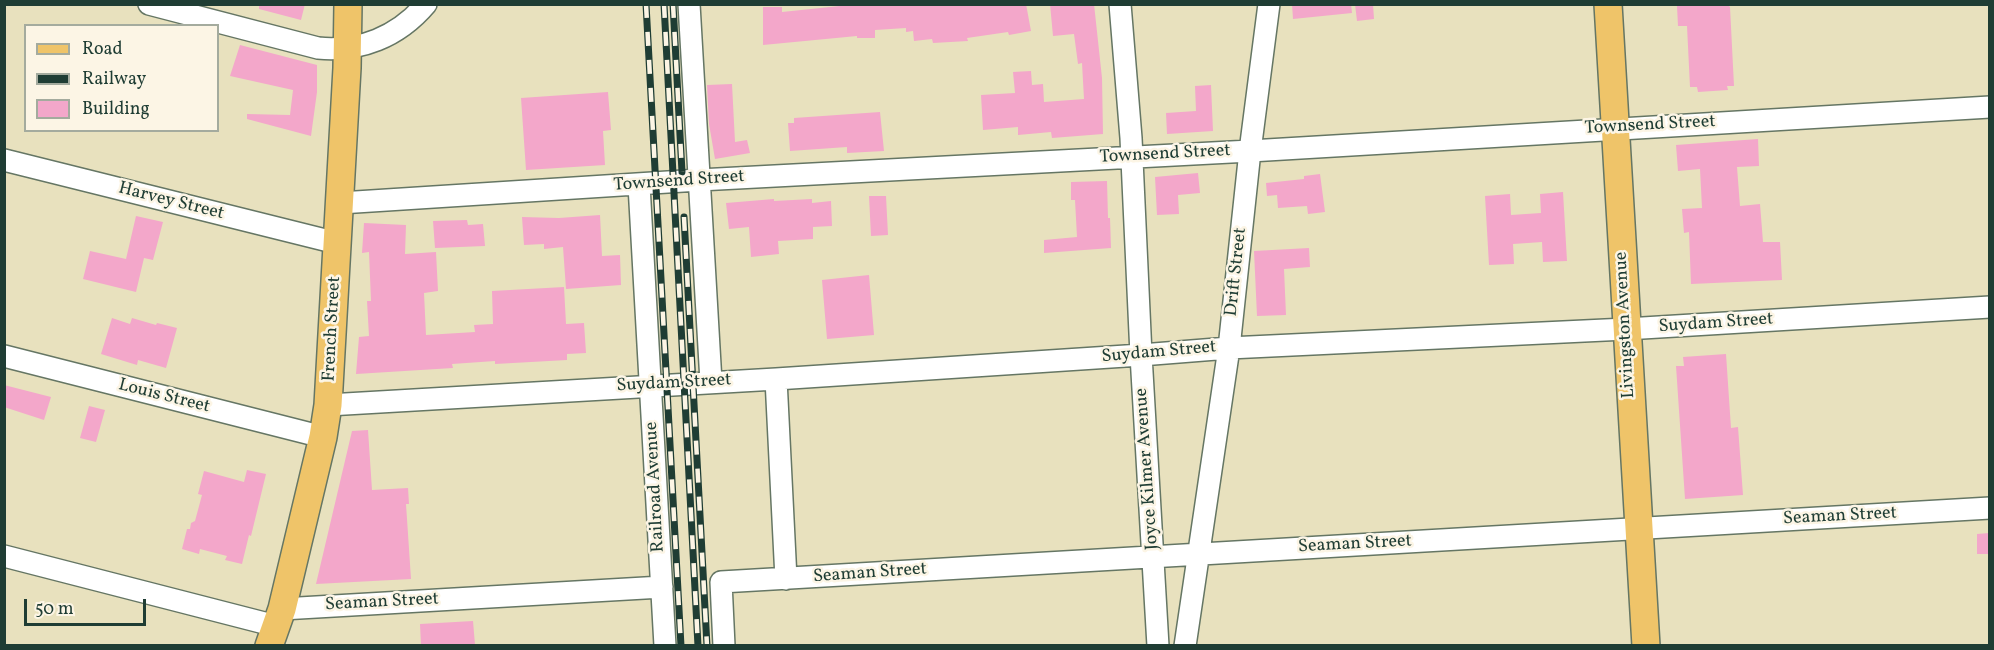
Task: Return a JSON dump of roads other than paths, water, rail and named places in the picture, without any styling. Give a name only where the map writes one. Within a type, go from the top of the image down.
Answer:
[{"type":"main road","name":"French Street","points":[[276,627],[323,437],[328,405],[348,48],[348,4]]},
{"type":"main road","name":"Livingston Avenue","points":[[1608,4],[1646,645]]},
{"type":"street","points":[[149,4],[318,48],[334,49],[363,46],[380,40],[409,21],[426,4]]},
{"type":"street","points":[[689,4],[711,382]]},
{"type":"street","name":"Joyce Kilmer Avenue","points":[[1120,4],[1132,156],[1158,645]]},
{"type":"street","name":"Drift Street","points":[[1185,645],[1229,348],[1250,151],[1269,4]]},
{"type":"street","name":"Townsend Street","points":[[340,203],[699,180],[1250,151],[1989,107]]},
{"type":"street","name":"Harvey Street","points":[[4,160],[337,243]]},
{"type":"street","name":"Railroad Avenue","points":[[639,185],[665,645]]},
{"type":"street","name":"Suydam Street","points":[[328,405],[1141,356],[1229,348],[1626,329],[1989,307]]},
{"type":"street","name":"Louis Street","points":[[4,356],[323,437]]},
{"type":"street","points":[[776,379],[786,579]]},
{"type":"street","name":"Seaman Street","points":[[724,645],[721,582],[1989,508]]},
{"type":"street","name":"Seaman Street","points":[[4,556],[276,627],[662,587]]},
{"type":"railway","points":[[646,4],[681,646]]},
{"type":"railway","points":[[664,4],[698,646]]},
{"type":"railway","points":[[673,4],[682,172]]},
{"type":"railway","points":[[684,217],[707,646]]}]
